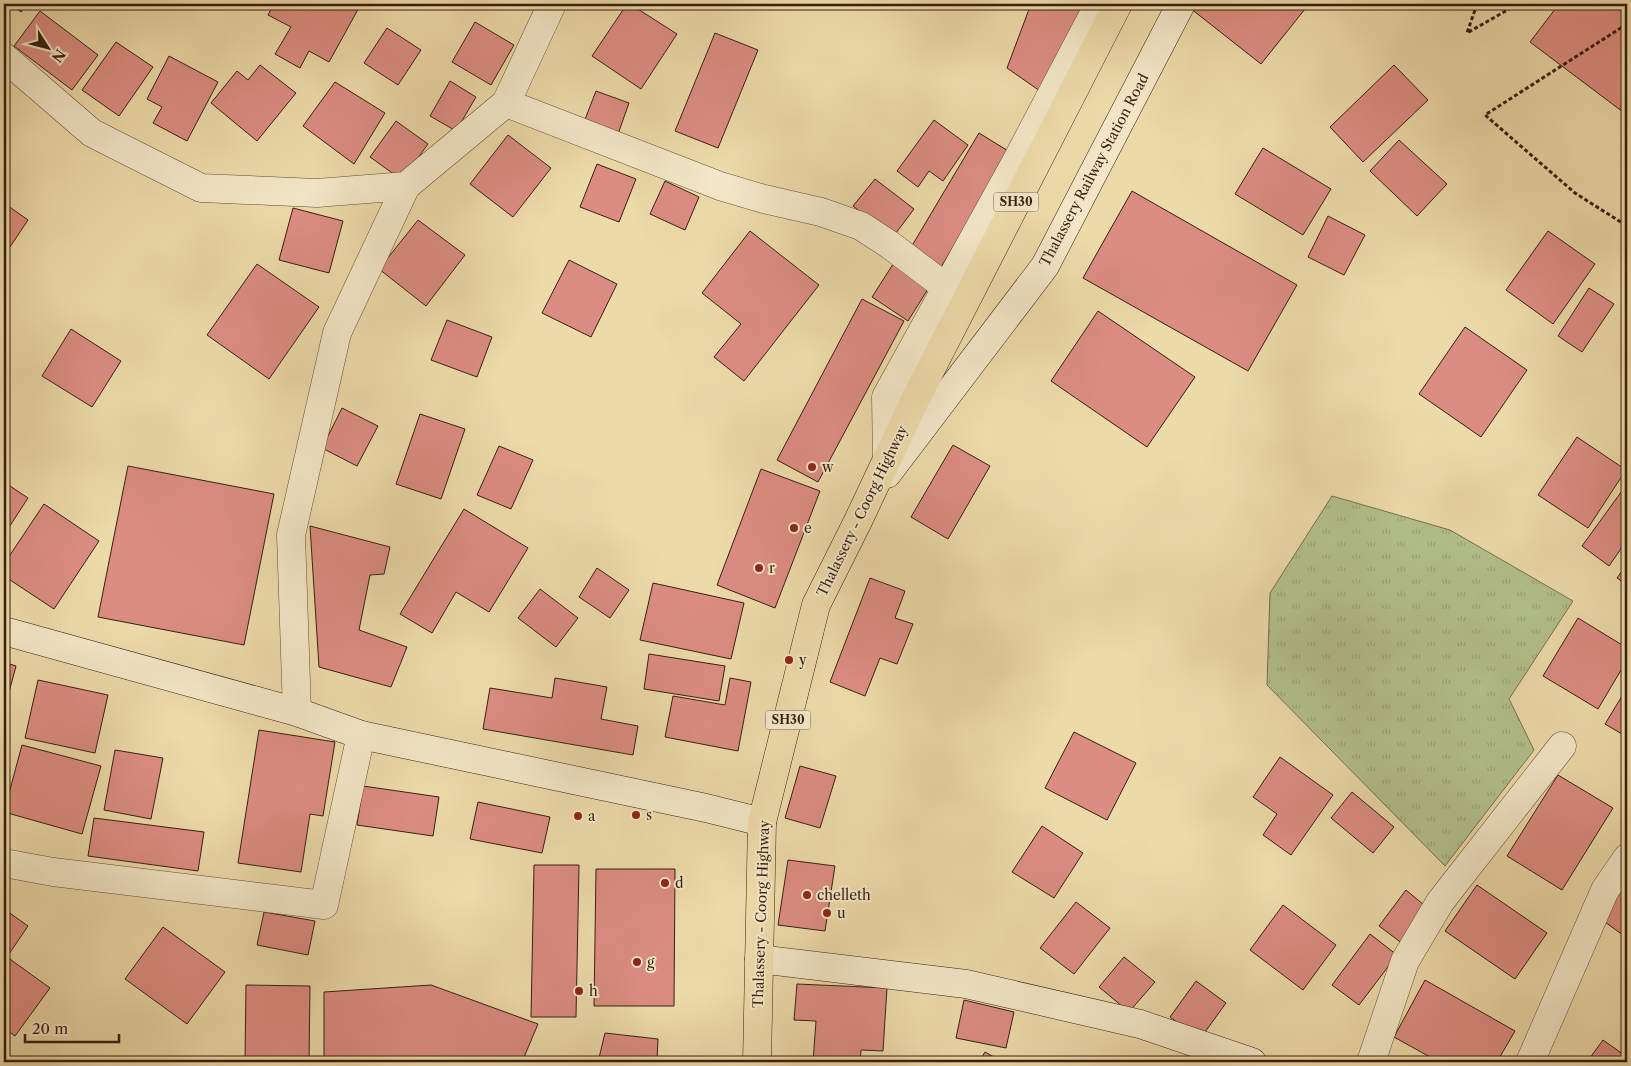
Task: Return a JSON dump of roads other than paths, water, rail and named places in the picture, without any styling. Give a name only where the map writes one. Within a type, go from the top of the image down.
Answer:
[{"type":"main road","name":"Thalassery - Coorg Highway","points":[[756,1062],[762,822],[816,605],[915,400],[1118,4]]},
{"type":"street","points":[[297,712],[291,534],[337,333],[406,186],[506,104],[552,4]]},
{"type":"street","points":[[887,460],[886,397],[1017,160],[1099,4]]},
{"type":"street","name":"Thalassery Railway Station Road","points":[[869,498],[1045,266],[1181,4]]},
{"type":"street","points":[[4,57],[92,133],[201,188],[317,193],[406,186]]},
{"type":"street","points":[[506,104],[720,186],[764,199],[821,212],[861,226],[890,245],[947,288]]},
{"type":"street","points":[[4,631],[297,712],[361,735],[706,808],[762,822]]},
{"type":"street","points":[[4,863],[53,872],[324,905],[361,735]]},
{"type":"street","points":[[1371,1062],[1404,961],[1440,902],[1562,746]]},
{"type":"street","points":[[1530,1062],[1605,890],[1627,858]]},
{"type":"street","points":[[758,959],[966,984],[1140,1024],[1252,1062]]},
{"type":"place","name":"w","points":[[812,467]]},
{"type":"place","name":"e","points":[[794,528]]},
{"type":"place","name":"r","points":[[759,568]]},
{"type":"place","name":"y","points":[[789,660]]},
{"type":"place","name":"s","points":[[636,815]]},
{"type":"place","name":"a","points":[[578,816]]},
{"type":"place","name":"d","points":[[665,883]]},
{"type":"place","name":"chelleth","points":[[807,895]]},
{"type":"place","name":"u","points":[[827,913]]},
{"type":"place","name":"g","points":[[637,962]]},
{"type":"place","name":"h","points":[[579,991]]}]
